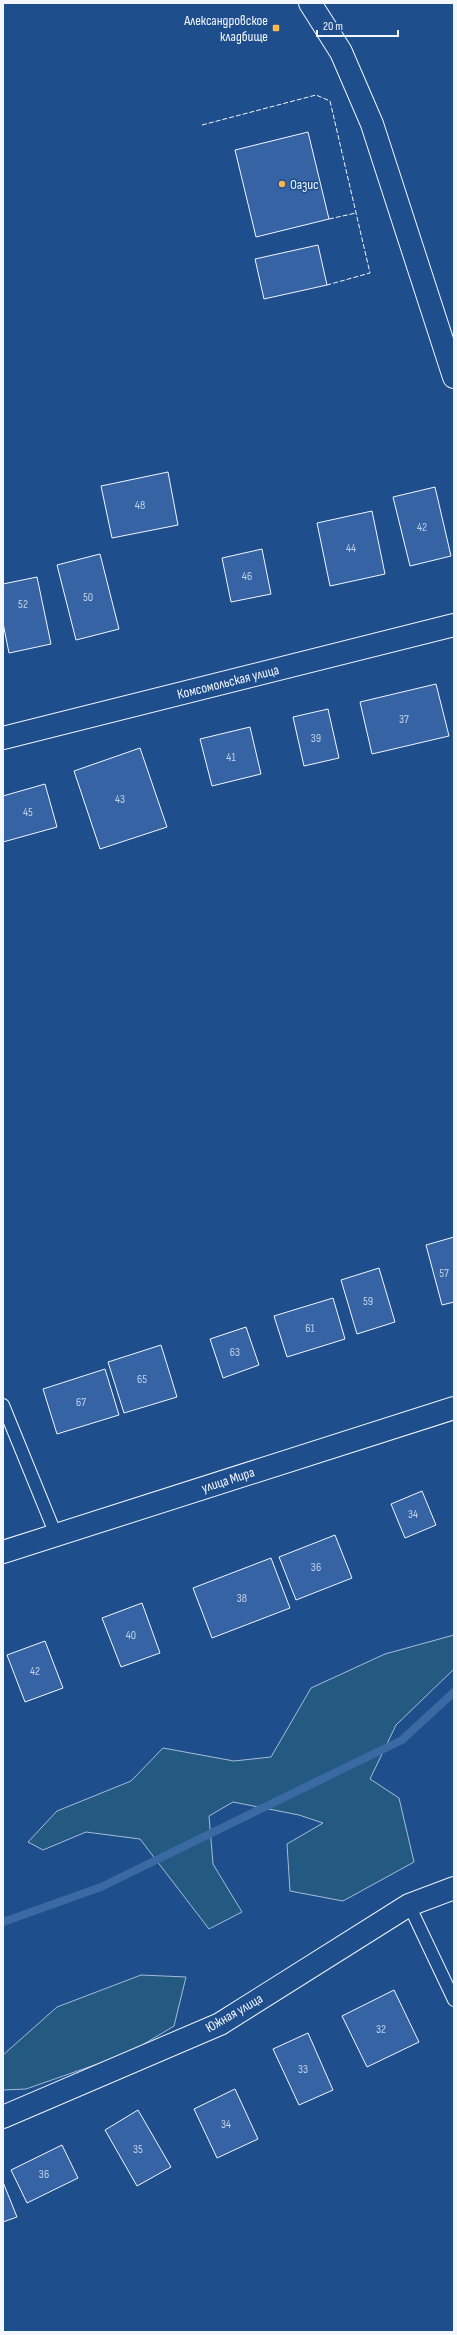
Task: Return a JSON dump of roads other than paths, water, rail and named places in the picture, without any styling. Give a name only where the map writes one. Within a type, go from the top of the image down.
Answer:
[{"type":"street","points":[[310,3],[341,52],[372,124],[454,377]]},
{"type":"street","name":"Комсомольская улица","points":[[3,738],[454,625]]},
{"type":"street","name":"улица Мира","points":[[3,1552],[454,1408]]},
{"type":"street","name":"Южная улица","points":[[3,2117],[220,2024],[409,1905],[454,1888]]},
{"type":"lane","points":[[3,1405],[56,1534]]},
{"type":"lane","points":[[409,1905],[454,2000]]},
{"type":"waterway","points":[[3,1922],[101,1887],[402,1740],[454,1692]]},
{"type":"place","name":"Александровское кладбище","points":[[276,28]]},
{"type":"place","name":"Оазис","points":[[282,184]]}]
